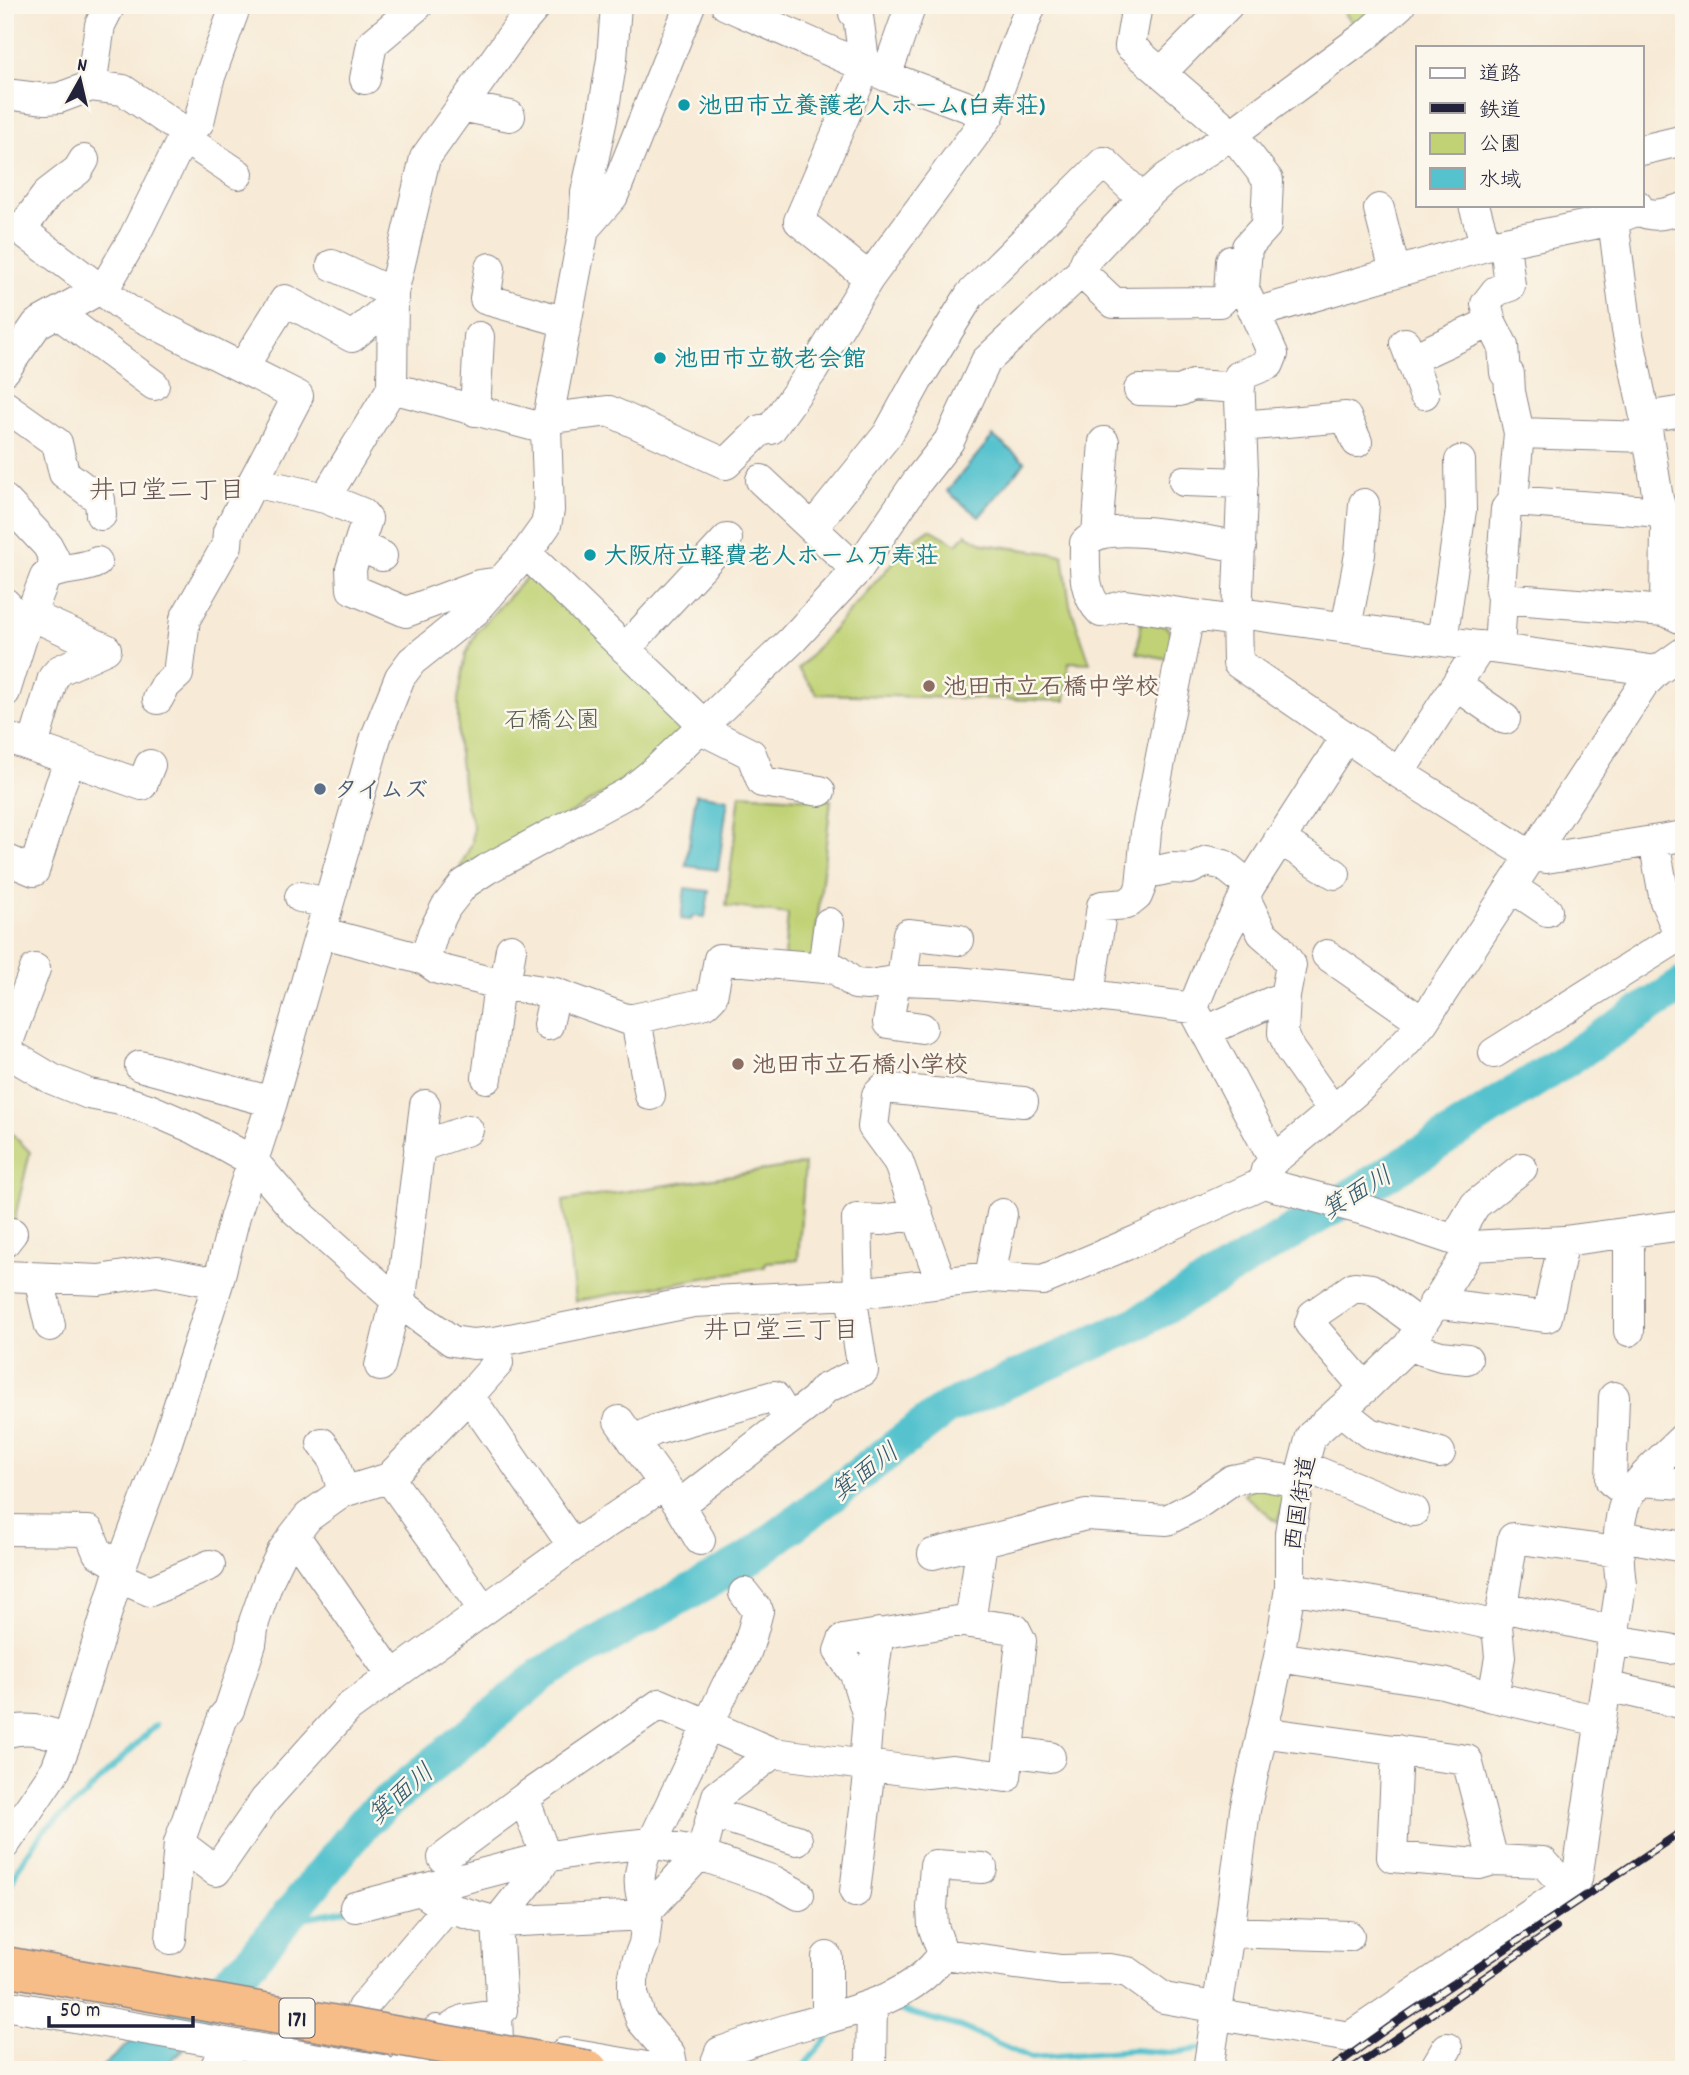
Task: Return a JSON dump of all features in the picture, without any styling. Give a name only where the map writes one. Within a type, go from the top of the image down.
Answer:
[{"type":"highway","name":"171","points":[[5,1966],[589,2070]]},
{"type":"highway","name":"171","points":[[5,1988],[464,2070]]},
{"type":"street","points":[[91,86],[100,25],[110,5]]},
{"type":"street","points":[[5,370],[37,324],[100,289],[109,281],[134,237],[178,146],[199,122],[209,79],[236,5]]},
{"type":"street","points":[[365,79],[372,44],[418,5]]},
{"type":"street","points":[[325,498],[393,388],[393,302],[425,158],[536,5]]},
{"type":"street","points":[[5,1844],[56,1769],[67,1738],[119,1572],[167,1442],[272,1102],[320,932],[314,900],[400,677],[412,661],[475,611],[526,553],[545,525],[549,510],[552,423],[566,322],[584,229],[586,193],[610,71],[616,5]]},
{"type":"street","points":[[584,229],[613,196],[690,5]]},
{"type":"street","points":[[726,5],[776,16],[876,72],[989,116]]},
{"type":"street","points":[[854,5],[854,13],[858,16],[876,72]]},
{"type":"street","points":[[869,278],[799,222],[911,5]]},
{"type":"street","points":[[393,388],[475,411],[552,423],[609,411],[726,464],[761,430],[771,429],[813,370],[869,278],[989,116],[1031,5]]},
{"type":"street","points":[[1137,5],[1130,46],[1232,134],[1268,180],[1266,226],[1247,247],[1244,289],[1273,354],[1269,364],[1239,376],[1243,483],[1237,616],[1238,663],[1399,773],[1531,856],[1546,858],[1684,836]]},
{"type":"street","points":[[1161,72],[1228,5]]},
{"type":"street","points":[[425,960],[433,933],[446,907],[464,884],[629,792],[654,772],[792,640],[857,570],[916,483],[949,441],[986,361],[1081,272],[1087,258],[1143,199],[1167,178],[1364,37],[1400,5]]},
{"type":"street","points":[[5,94],[46,99],[59,98],[91,86],[123,90],[189,135],[196,146],[238,174]]},
{"type":"street","points":[[461,106],[510,116]]},
{"type":"street","points":[[1644,150],[1684,140]]},
{"type":"street","points":[[813,527],[888,433],[970,295],[1104,162],[1143,199]]},
{"type":"street","points":[[75,164],[13,228],[128,310],[298,396],[228,532],[227,545],[185,619],[178,674],[161,693]]},
{"type":"street","points":[[1081,272],[1114,303],[1220,302],[1229,293],[1236,236],[1257,205],[1267,200]]},
{"type":"street","points":[[1399,773],[1456,685],[1490,648],[1503,598],[1500,589],[1506,509],[1513,501],[1519,433],[1509,374],[1505,373],[1503,345],[1490,322],[1486,304],[1496,291],[1510,286],[1495,245],[1475,206]]},
{"type":"street","points":[[1255,313],[1395,272],[1629,212],[1655,216],[1684,208]]},
{"type":"street","points":[[1379,209],[1395,272]]},
{"type":"street","points":[[1503,598],[1674,616],[1666,526],[1627,330],[1629,212]]},
{"type":"street","points":[[332,265],[393,302]]},
{"type":"street","points":[[490,268],[485,299],[566,322]]},
{"type":"street","points":[[243,367],[285,300],[352,337],[393,302]]},
{"type":"street","points":[[57,313],[134,360],[155,385]]},
{"type":"street","points":[[1424,394],[1408,351],[1490,322]]},
{"type":"street","points":[[475,411],[479,337]]},
{"type":"street","points":[[945,337],[986,361]]},
{"type":"street","points":[[1139,390],[1180,391],[1193,385],[1240,388]]},
{"type":"street","points":[[5,406],[57,443],[64,473],[100,500],[101,515]]},
{"type":"street","points":[[1519,433],[1646,427],[1684,411]]},
{"type":"street","points":[[1241,426],[1346,418]]},
{"type":"street","points":[[1097,535],[1099,455]]},
{"type":"street","points":[[1442,641],[1461,510],[1460,461]]},
{"type":"street","points":[[761,480],[857,570]]},
{"type":"street","points":[[1184,481],[1243,483]]},
{"type":"street","points":[[253,482],[325,498],[362,513],[367,519],[370,551],[351,569],[352,589],[406,612],[478,585],[501,582]]},
{"type":"street","points":[[5,500],[47,545],[54,558],[52,572]]},
{"type":"street","points":[[1513,501],[1662,512]]},
{"type":"street","points":[[1346,628],[1360,554],[1364,504]]},
{"type":"street","points":[[1241,547],[1141,531],[1097,535],[1085,543],[1087,590],[1092,604],[1101,612],[1125,606],[1222,619],[1247,614],[1657,671]]},
{"type":"street","points":[[625,649],[727,539]]},
{"type":"street","points":[[526,553],[701,726],[751,754],[762,782],[820,791]]},
{"type":"street","points":[[5,692],[16,625],[45,577],[52,572],[90,566],[97,562]]},
{"type":"street","points":[[1089,995],[1102,906],[1127,904],[1137,896],[1141,886],[1157,714],[1189,615]]},
{"type":"street","points":[[16,625],[106,649],[60,670],[54,678],[33,746]]},
{"type":"street","points":[[35,969],[5,1051],[52,1079],[89,1094],[149,1109],[193,1128],[254,1162],[295,1210],[396,1300],[452,1342],[495,1342],[693,1302],[855,1294],[990,1278],[1043,1280],[1275,1177],[1334,1111],[1399,1052],[1423,1021],[1644,684],[1684,652]]},
{"type":"street","points":[[1456,685],[1505,719]]},
{"type":"street","points":[[5,737],[143,783]]},
{"type":"street","points":[[1346,737],[1247,891],[1216,951],[1199,1020],[1275,1177],[1463,1243],[1564,1241],[1684,1225]]},
{"type":"street","points":[[5,859],[34,871],[70,760]]},
{"type":"street","points":[[1279,839],[1335,874]]},
{"type":"street","points":[[1494,1053],[1680,936],[1665,901],[1654,841]]},
{"type":"street","points":[[1143,874],[1171,868],[1224,865],[1247,891],[1262,933],[1278,947],[1291,965],[1285,996],[1283,1034],[1290,1050],[1334,1111]]},
{"type":"street","points":[[1511,887],[1547,911]]},
{"type":"street","points":[[823,968],[829,923]]},
{"type":"street","points":[[320,932],[425,960],[438,970],[555,993],[629,1020],[706,1003],[712,997],[719,959],[836,969],[855,984],[899,981],[956,982],[1089,995],[1199,1020],[1285,996]]},
{"type":"street","points":[[922,1028],[888,1023],[908,934],[959,940]]},
{"type":"street","points":[[487,1078],[502,984],[511,949]]},
{"type":"street","points":[[1327,955],[1423,1021]]},
{"type":"street","points":[[548,1025],[555,993]]},
{"type":"street","points":[[636,1020],[650,1095]]},
{"type":"street","points":[[140,1066],[175,1067],[272,1102]]},
{"type":"street","points":[[941,1282],[898,1161],[873,1127],[877,1095],[884,1088],[1023,1102]]},
{"type":"street","points":[[380,1366],[396,1300],[402,1289],[425,1105]]},
{"type":"street","points":[[419,1147],[468,1130]]},
{"type":"street","name":"西国街道","points":[[1208,2070],[1211,2007],[1229,1932],[1245,1810],[1279,1657],[1290,1588],[1290,1533],[1311,1436],[1365,1388],[1421,1325],[1463,1243],[1475,1205],[1522,1168]]},
{"type":"street","points":[[700,1540],[672,1494],[626,1431],[655,1430],[815,1400],[824,1389],[863,1371],[855,1294],[857,1219],[882,1220],[918,1214]]},
{"type":"street","points":[[990,1278],[1002,1214]]},
{"type":"street","points":[[1626,1331],[1629,1234]]},
{"type":"street","points":[[1421,1325],[1547,1317],[1564,1241]]},
{"type":"street","points":[[5,1276],[99,1280],[157,1271],[218,1283]]},
{"type":"street","points":[[39,1279],[50,1326]]},
{"type":"street","points":[[1365,1388],[1310,1324],[1313,1315],[1354,1287],[1371,1289],[1421,1325],[1441,1356],[1466,1359]]},
{"type":"street","points":[[171,1939],[179,1843],[223,1717],[229,1710],[251,1644],[254,1622],[282,1552],[309,1517],[343,1492],[389,1478],[498,1363],[495,1342]]},
{"type":"street","points":[[469,1396],[573,1546]]},
{"type":"street","points":[[1610,1406],[1611,1481],[1635,1488],[1684,1484]]},
{"type":"street","points":[[179,1843],[216,1871],[274,1789],[348,1708],[573,1546],[672,1494],[782,1408]]},
{"type":"street","points":[[933,1554],[1086,1515],[1167,1520],[1196,1505],[1231,1480],[1258,1475],[1412,1477],[1369,1433],[1340,1410]]},
{"type":"street","points":[[943,1954],[1061,1970],[1109,1969],[1127,1982],[1164,1998],[1211,2007],[1230,2017],[1350,2037],[1568,1889],[1577,1879],[1614,1636],[1621,1585],[1618,1544],[1624,1504],[1635,1488],[1684,1437]]},
{"type":"street","points":[[322,1443],[333,1458],[343,1492]]},
{"type":"street","points":[[389,1478],[484,1610]]},
{"type":"street","points":[[5,1530],[89,1531],[98,1553],[119,1572],[150,1591],[210,1565]]},
{"type":"street","points":[[1493,1697],[1500,1657],[1499,1616],[1514,1531],[1618,1544],[1684,1547]]},
{"type":"street","points":[[294,1535],[392,1675]]},
{"type":"street","points":[[970,1622],[982,1542]]},
{"type":"street","points":[[1290,1588],[1444,1614],[1499,1616],[1614,1636],[1670,1649]]},
{"type":"street","points":[[673,2070],[670,2054],[641,2020],[633,1994],[637,1962],[644,1944],[647,1912],[639,1880],[645,1852],[655,1837],[727,1685],[740,1668],[748,1647],[758,1611],[744,1593]]},
{"type":"street","points":[[443,1858],[660,1704],[773,1753],[863,1765],[927,1773],[953,1770],[1006,1777],[1021,1641],[1015,1629],[958,1621],[843,1640],[839,1651],[855,1674],[868,1716],[863,1765],[869,1775],[855,1892]]},
{"type":"street","points":[[1279,1657],[1443,1684],[1600,1721]]},
{"type":"street","points":[[1606,1686],[1684,1704]]},
{"type":"street","points":[[5,1733],[18,1728],[67,1738]]},
{"type":"street","points":[[1262,1732],[1467,1760],[1493,1860]]},
{"type":"street","points":[[1397,1750],[1392,1857],[1479,1864],[1493,1860],[1543,1862],[1568,1889]]},
{"type":"street","points":[[1009,1751],[1050,1757]]},
{"type":"street","points":[[420,1890],[447,1908],[497,1922],[647,1912],[699,1855],[717,1796],[773,1753]]},
{"type":"street","points":[[498,2028],[502,2010],[497,1922],[546,1857],[524,1798]]},
{"type":"street","points":[[712,1813],[797,1840]]},
{"type":"street","points":[[355,1907],[546,1857],[651,1843],[683,1849],[774,1881],[799,1895]]},
{"type":"street","points":[[943,1954],[933,1926],[931,1860],[982,1868]]},
{"type":"street","points":[[359,2015],[362,2008],[447,1908]]},
{"type":"street","points":[[1229,1932],[1349,1937]]},
{"type":"street","points":[[5,1953],[441,2031],[498,2028],[664,2070]]},
{"type":"street","points":[[713,2070],[720,2052],[770,2034],[872,2004],[911,1984],[936,1965],[943,1954]]},
{"type":"street","points":[[827,1957],[827,2017]]},
{"type":"street","points":[[869,2066],[872,2004]]},
{"type":"street","points":[[5,2005],[99,2021],[214,2055],[382,2070]]},
{"type":"street","points":[[402,2070],[441,2031]]},
{"type":"green space","points":[[1338,5],[1389,5],[1359,31]]},
{"type":"green space","points":[[930,529],[957,544],[966,534],[984,544],[1063,555],[1070,605],[1090,663],[1069,662],[1065,701],[817,694],[798,669],[912,541]]},
{"type":"green space","name":"石橋公園","points":[[534,569],[689,721],[659,761],[457,880],[472,843],[473,825],[466,805],[458,747],[458,699],[466,654],[477,631]]},
{"type":"green space","points":[[1141,622],[1166,626],[1173,637],[1169,659],[1137,653]]},
{"type":"green space","points":[[740,794],[831,800],[813,961],[784,958],[788,914],[726,906]]},
{"type":"green space","points":[[5,1127],[30,1152],[14,1222],[5,1232]]},
{"type":"green space","points":[[805,1164],[798,1260],[766,1262],[765,1267],[575,1301],[563,1201]]},
{"type":"green space","points":[[1252,1487],[1286,1490],[1278,1522],[1244,1495]]},
{"type":"water","points":[[993,436],[1025,462],[979,517],[947,491]]},
{"type":"water","points":[[696,794],[728,799],[718,870],[686,866]]},
{"type":"water","points":[[685,888],[709,891],[705,917],[681,919]]},
{"type":"water","points":[[132,2041],[184,2049],[160,2070],[98,2070]]},
{"type":"waterway","name":"箕面川","points":[[130,2070],[252,1960],[367,1819],[544,1673],[748,1559],[945,1409],[1136,1324],[1439,1142],[1684,984]]},
{"type":"waterway","points":[[5,1896],[19,1866],[44,1830],[80,1800],[156,1725]]},
{"type":"waterway","points":[[282,1922],[345,1910]]},
{"type":"waterway","points":[[892,2008],[961,2027],[1031,2058],[1134,2050],[1171,2053],[1204,2048]]},
{"type":"waterway","points":[[803,2070],[836,2029]]},
{"type":"railway","points":[[1329,2070],[1402,2018],[1684,1830]]},
{"type":"railway","points":[[1350,2070],[1556,1928]]},
{"type":"place","name":"池田市立養護老人ホーム(白寿荘)","points":[[684,105]]},
{"type":"place","name":"池田市立敬老会館","points":[[660,358]]},
{"type":"place","name":"大阪府立軽費老人ホーム万寿荘","points":[[590,555]]},
{"type":"place","name":"池田市立石橋中学校","points":[[929,686]]},
{"type":"place","name":"タイムズ","points":[[320,789]]},
{"type":"place","name":"池田市立石橋小学校","points":[[738,1064]]},
{"type":"district","name":"井口堂二丁目","points":[[167,489]]},
{"type":"district","name":"井口堂三丁目","points":[[781,1329]]}]
